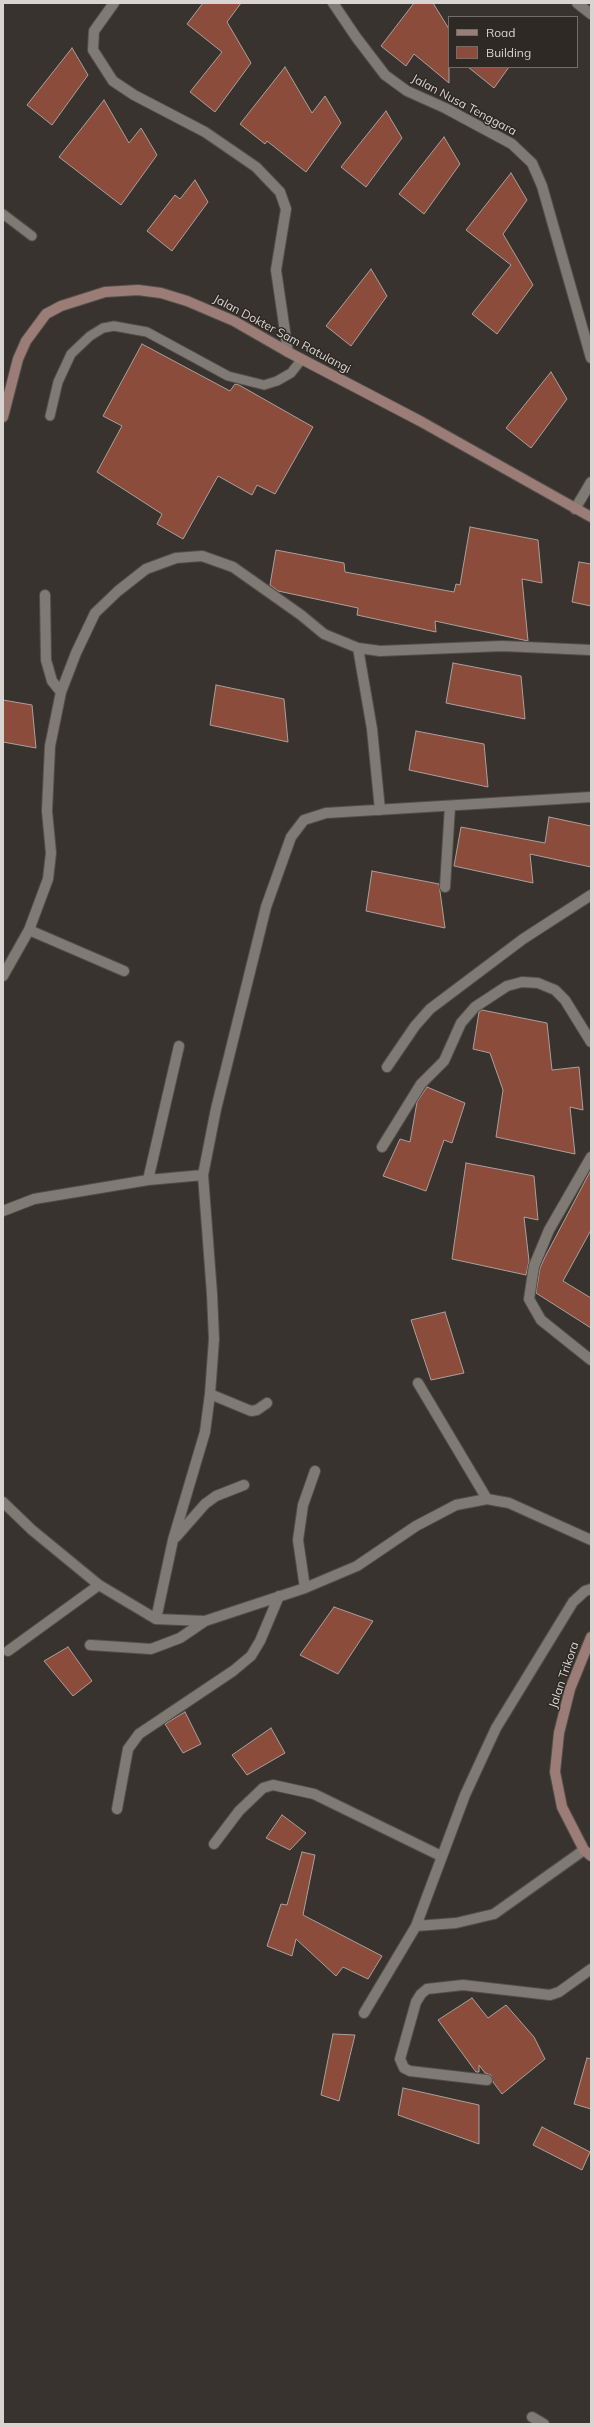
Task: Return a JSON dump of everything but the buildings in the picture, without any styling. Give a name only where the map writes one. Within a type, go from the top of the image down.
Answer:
[{"type":"main road","name":"Jalan Dokter Sam Ratulangi","points":[[3,417],[18,359],[35,327],[46,314],[61,306],[105,292],[138,290],[187,301],[234,321],[288,352],[420,421],[591,517]]},
{"type":"main road","name":"Jalan Trikora","points":[[587,1853],[562,1807],[555,1772],[559,1733],[570,1689],[591,1637]]},
{"type":"street","points":[[114,3],[94,31],[93,50],[113,80],[134,96],[205,132],[256,167],[280,192],[286,209],[276,270],[288,352]]},
{"type":"street","name":"Jalan Nusa Tenggara","points":[[333,3],[356,38],[385,75],[407,91],[445,108],[512,144],[532,163],[542,186],[591,358]]},
{"type":"street","points":[[577,3],[591,14]]},
{"type":"street","points":[[575,509],[591,482]]},
{"type":"street","points":[[3,976],[29,930],[48,878],[51,853],[47,811],[50,746],[61,692],[76,653],[95,613],[118,591],[146,569],[176,558],[202,556],[233,567],[301,615],[324,634],[358,648],[380,651],[502,646],[591,650]]},
{"type":"street","points":[[45,595],[46,660],[52,682],[61,692]]},
{"type":"street","points":[[358,648],[372,729],[380,810]]},
{"type":"street","points":[[156,1619],[173,1540],[205,1432],[210,1394],[214,1339],[203,1175],[216,1109],[266,907],[291,837],[304,820],[326,813],[591,797]]},
{"type":"street","points":[[445,887],[450,806]]},
{"type":"street","points":[[387,1067],[415,1026],[430,1009],[523,939],[591,895]]},
{"type":"street","points":[[29,930],[124,971]]},
{"type":"street","points":[[382,1147],[421,1084],[444,1061],[462,1023],[475,1007],[508,986],[522,982],[538,983],[555,990],[565,1000],[591,1042]]},
{"type":"street","points":[[148,1180],[179,1046]]},
{"type":"street","points":[[591,1157],[549,1230],[534,1266],[529,1299],[540,1320],[591,1360]]},
{"type":"street","points":[[3,1210],[34,1199],[148,1180],[203,1175]]},
{"type":"street","points":[[418,1383],[487,1499]]},
{"type":"street","points":[[210,1394],[251,1411],[257,1410],[267,1403]]},
{"type":"street","points":[[305,1588],[298,1540],[303,1505],[315,1471]]},
{"type":"street","points":[[173,1540],[210,1500],[244,1485]]},
{"type":"street","points":[[90,1645],[151,1649],[180,1638],[205,1621],[305,1588],[356,1566],[416,1526],[456,1505],[487,1499],[509,1503],[591,1540]]},
{"type":"street","points":[[3,1502],[32,1530],[99,1585],[126,1603],[156,1619],[205,1621]]},
{"type":"street","points":[[8,1651],[99,1585]]},
{"type":"street","points":[[364,2013],[416,1926],[465,1795],[496,1728],[573,1602],[585,1591],[591,1589]]},
{"type":"street","points":[[117,1809],[128,1749],[138,1734],[233,1671],[251,1656],[280,1596]]},
{"type":"street","points":[[214,1844],[239,1811],[262,1788],[273,1785],[314,1794],[441,1856]]},
{"type":"street","points":[[416,1926],[456,1923],[494,1914],[587,1853]]},
{"type":"street","points":[[486,2080],[410,2071],[404,2068],[400,2058],[416,2002],[421,1994],[427,1989],[463,1985],[550,1995],[559,1992],[591,1969]]},
{"type":"street","points":[[532,2417],[544,2424]]},
{"type":"lane","points":[[3,214],[32,236]]},
{"type":"lane","points":[[50,416],[58,382],[71,354],[90,336],[103,328],[114,326],[147,332],[228,376],[264,385],[277,381],[291,373],[302,359]]}]
